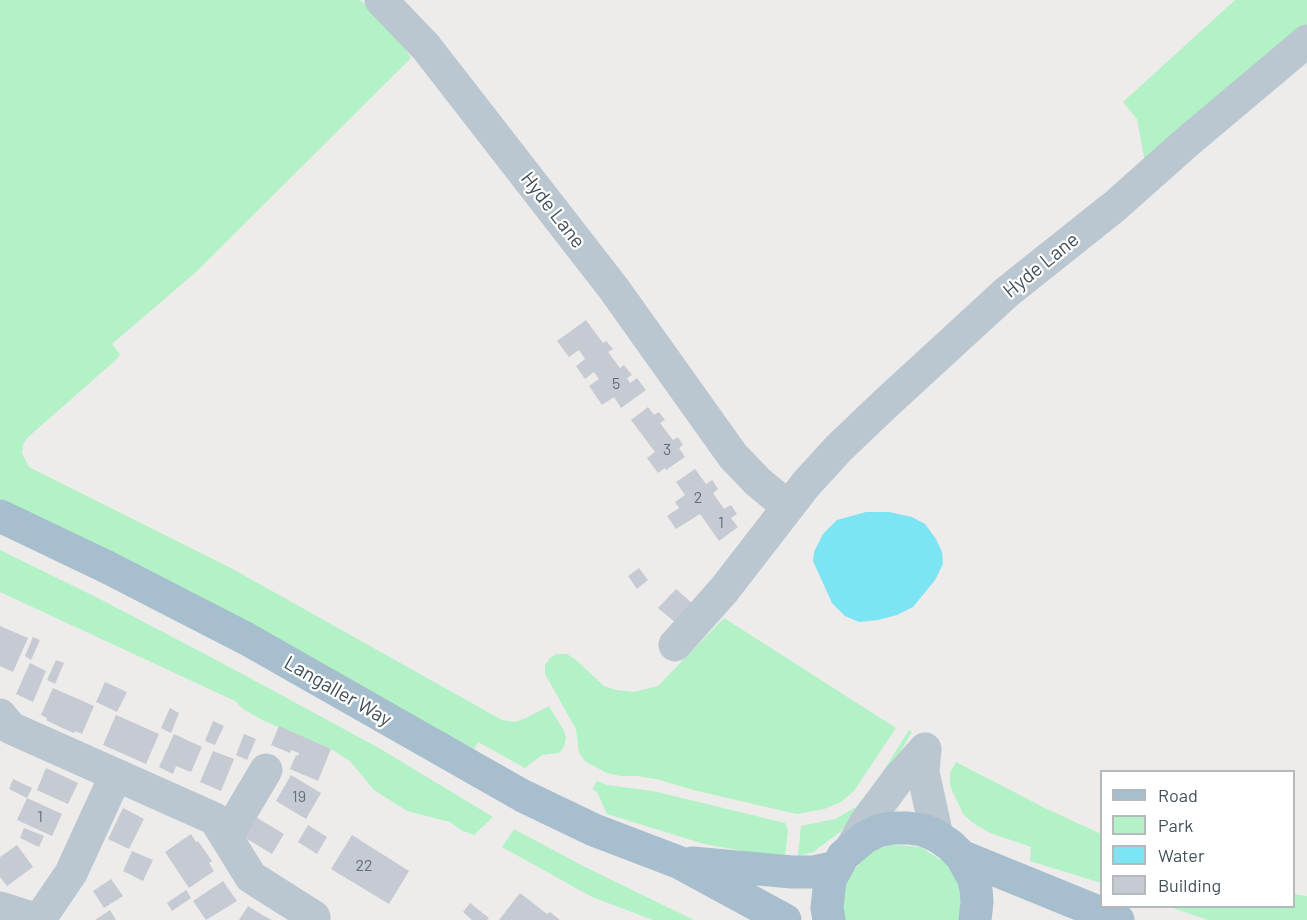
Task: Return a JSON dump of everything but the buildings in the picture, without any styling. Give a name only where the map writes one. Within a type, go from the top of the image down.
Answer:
[{"type":"main road","name":"Langaller Way","points":[[0,516],[107,567],[247,639],[523,796],[594,830],[678,862],[785,920]]},
{"type":"main road","points":[[829,920],[827,894],[844,857],[871,834],[892,828],[923,830],[949,846],[1114,919]]},
{"type":"main road","points":[[949,846],[973,877],[976,889],[975,920]]},
{"type":"main road","name":"Langaller Way","points":[[678,862],[813,872],[844,857]]},
{"type":"main road","points":[[1071,920],[1114,919]]},
{"type":"street","name":"Hyde Lane","points":[[381,0],[426,47],[614,289],[733,456],[758,482],[789,505]]},
{"type":"street","name":"Hyde Lane","points":[[675,645],[724,590],[789,505],[839,448],[1006,292],[1115,206],[1307,41]]},
{"type":"street","points":[[4,732],[116,775],[215,819],[251,877],[314,916]]},
{"type":"street","points":[[844,857],[866,822],[898,779],[925,749],[923,772],[949,846]]},
{"type":"street","points":[[223,831],[234,824],[266,770]]},
{"type":"street","points":[[0,908],[39,920],[71,873],[116,775]]},
{"type":"green space","points":[[0,0],[360,0],[392,27],[411,58],[196,272],[112,344],[120,354],[117,359],[27,438],[22,453],[29,467],[231,568],[502,720],[515,722],[549,706],[566,738],[564,747],[559,753],[542,755],[525,768],[478,742],[474,749],[39,517],[0,499]]},
{"type":"green space","points":[[1235,0],[1307,0],[1307,27],[1145,163],[1137,119],[1123,102]]},
{"type":"green space","points":[[0,550],[98,598],[379,748],[493,817],[474,835],[450,822],[407,811],[374,790],[350,761],[331,749],[264,721],[243,709],[235,701],[0,592]]},
{"type":"green space","points":[[724,618],[896,728],[854,791],[841,802],[824,809],[797,814],[656,779],[607,773],[586,762],[579,753],[576,729],[545,674],[545,665],[550,658],[557,654],[567,654],[604,686],[634,692],[658,686]]},
{"type":"green space","points":[[909,730],[912,732],[894,762],[867,800],[840,832],[813,852],[798,856],[801,826],[835,819],[856,807],[875,784]]},
{"type":"green space","points":[[956,762],[1100,834],[1100,883],[1030,861],[1031,847],[990,833],[973,823],[963,814],[950,786],[950,773]]},
{"type":"green space","points":[[597,781],[607,785],[653,791],[785,823],[788,830],[785,857],[704,844],[607,814],[597,792],[592,789]]},
{"type":"green space","points":[[514,829],[583,866],[694,920],[653,920],[592,897],[502,847]]},
{"type":"green space","points":[[894,845],[920,847],[943,861],[952,871],[961,896],[959,920],[845,920],[843,911],[845,885],[851,873],[869,854]]},
{"type":"green space","points":[[1295,894],[1307,896],[1307,920],[1208,920],[1173,908],[1295,908]]},
{"type":"water","points":[[866,512],[889,512],[912,517],[925,524],[942,552],[943,564],[935,580],[913,607],[897,615],[859,622],[845,616],[832,603],[813,561],[814,552],[823,534],[837,520]]}]
